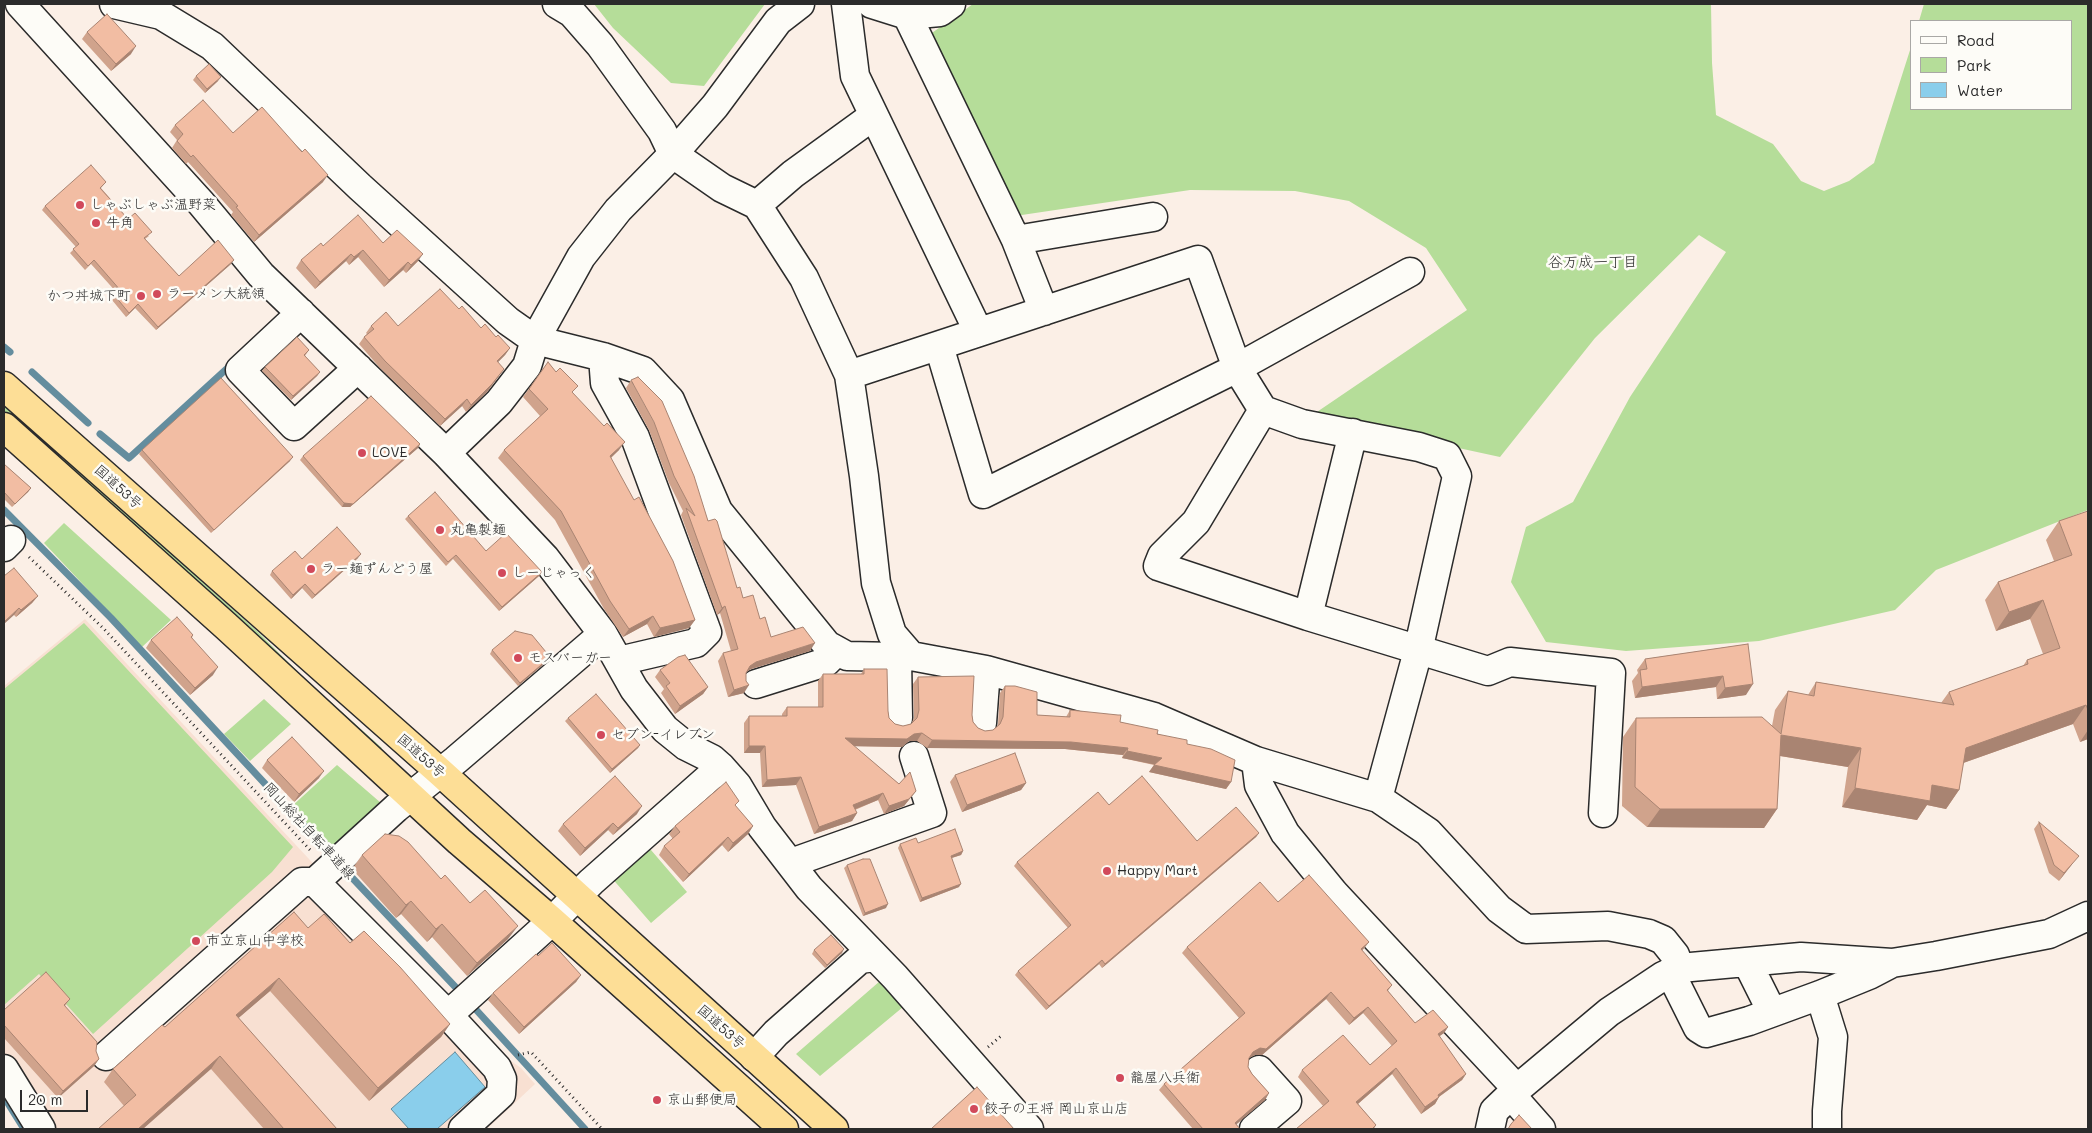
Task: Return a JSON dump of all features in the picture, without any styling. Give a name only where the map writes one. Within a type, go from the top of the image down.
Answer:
[{"type":"highway","name":"国道53号","points":[[4,386],[440,772],[834,1129]]},
{"type":"highway","points":[[4,427],[226,626],[459,841],[552,921],[784,1129]]},
{"type":"street","points":[[20,4],[201,203],[261,276],[446,453],[545,558],[603,634],[634,689],[665,729],[686,746],[712,759],[721,766],[737,785],[762,826],[809,888],[902,984],[1029,1129]]},
{"type":"street","points":[[114,4],[162,15],[212,46],[360,187],[508,321],[535,340],[602,357],[643,371],[670,400],[718,510],[827,645],[837,651],[847,656],[904,656],[986,670],[1154,717],[1256,761],[1378,798],[1428,832],[1499,909],[1526,929],[1608,926],[1649,934],[1662,940],[1675,954],[1675,970],[1698,1028],[1706,1033],[1749,1021],[1820,995],[1869,975],[1892,963]]},
{"type":"street","points":[[557,4],[572,13],[600,45],[662,131],[673,154],[722,188],[757,205],[804,278],[849,375],[864,476],[876,583],[892,634],[904,656],[898,718]]},
{"type":"street","points":[[446,453],[499,402],[527,366],[535,340],[581,257],[618,210],[673,154],[715,106],[778,21],[800,4]]},
{"type":"street","points":[[846,4],[855,76],[978,332]]},
{"type":"street","points":[[872,4],[907,15],[940,12],[951,4]]},
{"type":"street","points":[[907,15],[1016,240],[1044,311]]},
{"type":"street","points":[[757,205],[793,174],[873,116]]},
{"type":"street","points":[[1016,240],[1153,216]]},
{"type":"street","points":[[849,375],[1198,260],[1237,368],[1263,410],[1302,424],[1420,447],[1447,456],[1458,476],[1418,650],[1378,798]]},
{"type":"street","points":[[939,346],[983,494],[1237,368],[1410,272]]},
{"type":"street","points":[[301,313],[240,370],[294,426],[358,368]]},
{"type":"street","points":[[602,357],[605,383],[635,437],[707,632],[696,643],[619,660]]},
{"type":"street","points":[[1263,410],[1196,522],[1162,556],[1158,566],[1308,616],[1488,671],[1510,662],[1611,673],[1603,813]]},
{"type":"street","points":[[1308,616],[1353,433]]},
{"type":"street","points":[[106,1056],[302,882],[328,869],[410,796],[603,634]]},
{"type":"street","points":[[756,684],[826,662],[837,651]]},
{"type":"street","points":[[982,724],[986,670]]},
{"type":"street","points":[[791,863],[932,813],[914,756]]},
{"type":"street","points":[[1256,761],[1259,784],[1285,833],[1334,893],[1514,1092],[1541,1129]]},
{"type":"street","points":[[460,1004],[552,921],[576,896],[721,766]]},
{"type":"street","points":[[328,869],[460,1004],[498,1068],[502,1079],[501,1094],[463,1129]]},
{"type":"street","points":[[1490,1129],[1494,1111],[1514,1092],[1609,1012],[1675,970],[1801,957],[1892,963],[2049,934],[2088,916]]},
{"type":"street","points":[[754,1057],[776,1033],[860,959],[875,957]]},
{"type":"street","points":[[1747,962],[1772,1012]]},
{"type":"street","points":[[1820,995],[1833,1037],[1827,1129]]},
{"type":"street","points":[[4,1069],[41,1129]]},
{"type":"street","points":[[1254,1129],[1287,1101],[1259,1070]]},
{"type":"path","name":"岡山総社自転車道線","points":[[8,543],[65,590],[104,629],[328,869]]},
{"type":"path","points":[[985,1050],[1001,1036]]},
{"type":"path","points":[[514,1056],[531,1052],[602,1129]]},
{"type":"shaded area","name":"市立京山中学校","points":[[85,619],[323,874],[497,1051],[521,1068],[535,1084],[487,1129],[46,1129],[4,1062],[4,686]]},
{"type":"green space","points":[[594,4],[765,4],[704,86],[671,83],[613,28]]},
{"type":"green space","points":[[973,4],[1711,4],[1712,63],[1716,115],[1773,144],[1801,181],[1824,191],[1849,181],[1874,163],[1910,50],[1910,110],[2072,110],[2072,20],[1919,20],[1924,4],[2088,4],[2088,510],[1936,570],[1895,610],[1759,641],[1626,651],[1546,642],[1511,582],[1526,527],[1573,502],[1630,397],[1726,252],[1699,235],[1595,338],[1500,457],[1311,416],[1467,310],[1426,248],[1349,201],[1295,191],[1190,190],[1015,216],[929,35]]},
{"type":"green space","points":[[4,404],[259,633],[304,678],[382,748],[380,750],[4,412]]},
{"type":"green space","points":[[64,523],[171,620],[142,647],[44,543]]},
{"type":"green space","points":[[84,623],[293,847],[272,872],[93,1034],[39,974],[4,1005],[4,689]]},
{"type":"green space","points":[[264,699],[291,724],[250,761],[224,734]]},
{"type":"green space","points":[[337,765],[381,803],[330,848],[291,807]]},
{"type":"green space","points":[[645,843],[687,892],[651,923],[610,876]]},
{"type":"green space","points":[[880,981],[903,1007],[820,1076],[796,1054]]},
{"type":"water","points":[[455,1052],[485,1087],[437,1129],[409,1129],[391,1109]]},
{"type":"building","points":[[107,14],[136,46],[116,64],[87,32]]},
{"type":"building","points":[[209,64],[221,77],[207,89],[196,76]]},
{"type":"building","points":[[203,100],[233,133],[262,107],[302,152],[305,149],[328,175],[259,235],[236,207],[238,206],[193,155],[191,157],[177,141],[183,134],[175,125]]},
{"type":"building","points":[[91,165],[106,182],[100,188],[128,219],[135,213],[152,232],[144,238],[179,276],[218,240],[234,260],[158,327],[138,304],[129,313],[115,296],[121,291],[94,260],[88,266],[73,249],[79,244],[45,206]]},
{"type":"building","points":[[358,215],[383,243],[397,230],[423,254],[411,265],[408,262],[389,280],[363,250],[354,257],[351,254],[320,282],[301,260],[321,243],[323,246]]},
{"type":"building","points":[[440,289],[459,309],[462,306],[481,328],[485,324],[496,337],[498,335],[510,348],[497,361],[504,369],[492,384],[471,405],[467,399],[445,419],[385,361],[364,337],[374,329],[371,326],[386,312],[398,326]]},
{"type":"building","points":[[297,337],[309,350],[304,355],[320,372],[293,396],[265,367]]},
{"type":"building","points":[[548,362],[556,372],[560,368],[578,386],[572,392],[604,426],[607,423],[625,442],[610,456],[634,500],[639,497],[673,561],[695,620],[660,628],[653,616],[629,629],[610,601],[561,511],[504,450],[548,409],[529,389]]},
{"type":"building","points":[[638,377],[662,401],[694,476],[708,521],[715,519],[717,521],[737,588],[740,587],[743,598],[753,595],[760,619],[765,617],[771,637],[803,627],[815,643],[756,662],[750,666],[746,673],[746,681],[749,685],[734,690],[723,653],[738,649],[725,606],[722,608],[686,508],[695,516],[674,476],[654,422],[631,380]]},
{"type":"building","points":[[221,378],[293,457],[214,530],[142,450]]},
{"type":"building","points":[[371,396],[420,444],[353,504],[344,503],[303,456]]},
{"type":"building","points":[[4,464],[31,488],[15,504],[4,492]]},
{"type":"building","points":[[435,492],[486,551],[506,533],[542,572],[502,607],[456,555],[448,562],[408,516]]},
{"type":"building","points":[[2088,511],[2088,710],[2086,705],[1966,748],[1959,790],[1932,785],[1930,801],[1855,788],[1861,748],[1781,735],[1777,809],[1660,809],[1635,787],[1636,718],[1762,717],[1781,734],[1788,691],[1814,696],[1816,682],[1954,705],[1949,692],[2028,664],[2027,660],[2060,648],[2043,600],[2009,612],[1998,582],[2072,555],[2059,521]]},
{"type":"building","name":"ラー麺ずんどう屋","points":[[337,527],[361,554],[315,595],[305,584],[293,595],[272,571],[295,551],[302,559]]},
{"type":"building","points":[[14,568],[38,596],[21,610],[19,608],[4,622],[4,576]]},
{"type":"building","points":[[177,617],[193,635],[191,637],[218,667],[195,688],[151,640]]},
{"type":"building","points":[[515,631],[532,635],[546,652],[543,654],[547,660],[520,683],[492,650]]},
{"type":"building","points":[[1748,644],[1753,684],[1725,688],[1723,676],[1642,687],[1640,670],[1647,669],[1645,659]]},
{"type":"building","points":[[685,655],[708,687],[680,706],[666,686],[670,683],[660,670],[678,657]]},
{"type":"building","points":[[864,669],[887,669],[889,718],[895,724],[903,726],[911,724],[917,718],[919,710],[918,677],[974,676],[973,722],[978,728],[985,731],[993,730],[1000,724],[1003,717],[1005,686],[1015,686],[1037,692],[1037,715],[1070,717],[1070,710],[1121,715],[1120,722],[1158,730],[1157,734],[1187,740],[1187,744],[1211,749],[1235,760],[1231,782],[1154,765],[1162,758],[1127,751],[1128,748],[1071,742],[932,740],[922,733],[914,734],[907,739],[845,738],[899,784],[910,772],[916,791],[909,799],[889,806],[883,793],[853,805],[857,813],[819,827],[801,777],[767,780],[765,746],[749,746],[749,716],[787,716],[787,707],[823,707],[823,674],[864,674]]},
{"type":"building","points":[[596,694],[640,745],[612,769],[568,718]]},
{"type":"building","points":[[292,737],[324,771],[299,794],[267,760]]},
{"type":"building","points":[[1015,753],[1026,783],[967,805],[955,775]]},
{"type":"building","points":[[615,776],[642,806],[618,828],[613,823],[585,848],[563,824]]},
{"type":"building","points":[[1142,776],[1197,841],[1236,807],[1259,833],[1105,964],[1102,960],[1049,1006],[1018,971],[1071,925],[1017,862],[1098,792],[1109,805]]},
{"type":"building","points":[[726,782],[739,801],[735,805],[753,826],[733,843],[728,837],[689,874],[664,846],[680,832],[675,826]]},
{"type":"building","points":[[2039,822],[2079,856],[2064,873],[2054,865]]},
{"type":"building","points":[[955,829],[963,851],[951,856],[961,884],[922,898],[900,844],[916,838],[918,843]]},
{"type":"building","points":[[385,834],[399,836],[408,842],[441,879],[445,875],[470,903],[485,890],[518,926],[477,963],[442,924],[436,929],[411,901],[406,905],[362,855]]},
{"type":"building","points":[[863,859],[870,859],[888,904],[865,913],[847,865]]},
{"type":"building","points":[[1309,875],[1369,942],[1361,949],[1392,985],[1387,990],[1415,1023],[1433,1010],[1448,1027],[1438,1034],[1466,1074],[1425,1107],[1396,1068],[1356,1102],[1376,1125],[1372,1129],[1296,1129],[1329,1101],[1302,1070],[1343,1035],[1370,1065],[1397,1041],[1368,1007],[1354,1018],[1331,992],[1266,1049],[1260,1048],[1253,1052],[1249,1058],[1248,1067],[1252,1074],[1269,1093],[1235,1123],[1240,1129],[1203,1129],[1164,1084],[1245,1013],[1187,947],[1260,882],[1278,902]]},
{"type":"building","points":[[294,912],[308,928],[324,914],[350,943],[364,931],[400,967],[450,1024],[378,1088],[279,978],[236,1015],[337,1129],[284,1129],[220,1056],[138,1129],[98,1129],[136,1095],[113,1069],[162,1025],[165,1027]]},
{"type":"building","points":[[831,935],[844,949],[827,965],[814,950]]},
{"type":"building","points":[[552,943],[581,975],[524,1027],[493,993],[536,954],[538,956]]},
{"type":"building","points":[[46,972],[70,999],[64,1005],[97,1042],[96,1051],[99,1059],[63,1091],[4,1025],[4,1010]]},
{"type":"building","name":"餃子の王将 岡山京山店","points":[[977,1087],[1014,1129],[931,1129]]},
{"type":"building","points":[[1519,1115],[1532,1129],[1508,1129]]},
{"type":"waterway","points":[[4,347],[10,352]]},
{"type":"waterway","points":[[100,434],[129,458],[233,363]]},
{"type":"waterway","points":[[32,372],[88,423]]},
{"type":"waterway","points":[[4,510],[111,618],[334,858]]},
{"type":"waterway","points":[[341,866],[462,994]]},
{"type":"waterway","points":[[469,1002],[585,1129]]},
{"type":"waterway","points":[[4,1097],[24,1129]]},
{"type":"place","name":"しゃぶしゃぶ温野菜","points":[[80,205]]},
{"type":"place","name":"牛角","points":[[96,223]]},
{"type":"place","name":"ラーメン大統領","points":[[157,294]]},
{"type":"place","name":"かつ丼城下町","points":[[141,296]]},
{"type":"place","name":"LOVE","points":[[362,453]]},
{"type":"place","name":"丸亀製麺","points":[[440,530]]},
{"type":"place","name":"ラー麺ずんどう屋","points":[[311,569]]},
{"type":"place","name":"しーじゃっく","points":[[502,573]]},
{"type":"place","name":"モスバーガー","points":[[518,658]]},
{"type":"place","name":"セブン-イレブン","points":[[601,735]]},
{"type":"place","name":"Happy Mart","points":[[1107,871]]},
{"type":"place","name":"市立京山中学校","points":[[196,941]]},
{"type":"place","name":"籠屋八兵衛","points":[[1120,1078]]},
{"type":"place","name":"京山郵便局","points":[[657,1100]]},
{"type":"place","name":"餃子の王将 岡山京山店","points":[[974,1109]]},
{"type":"district","name":"谷万成一丁目","points":[[1593,262]]}]
